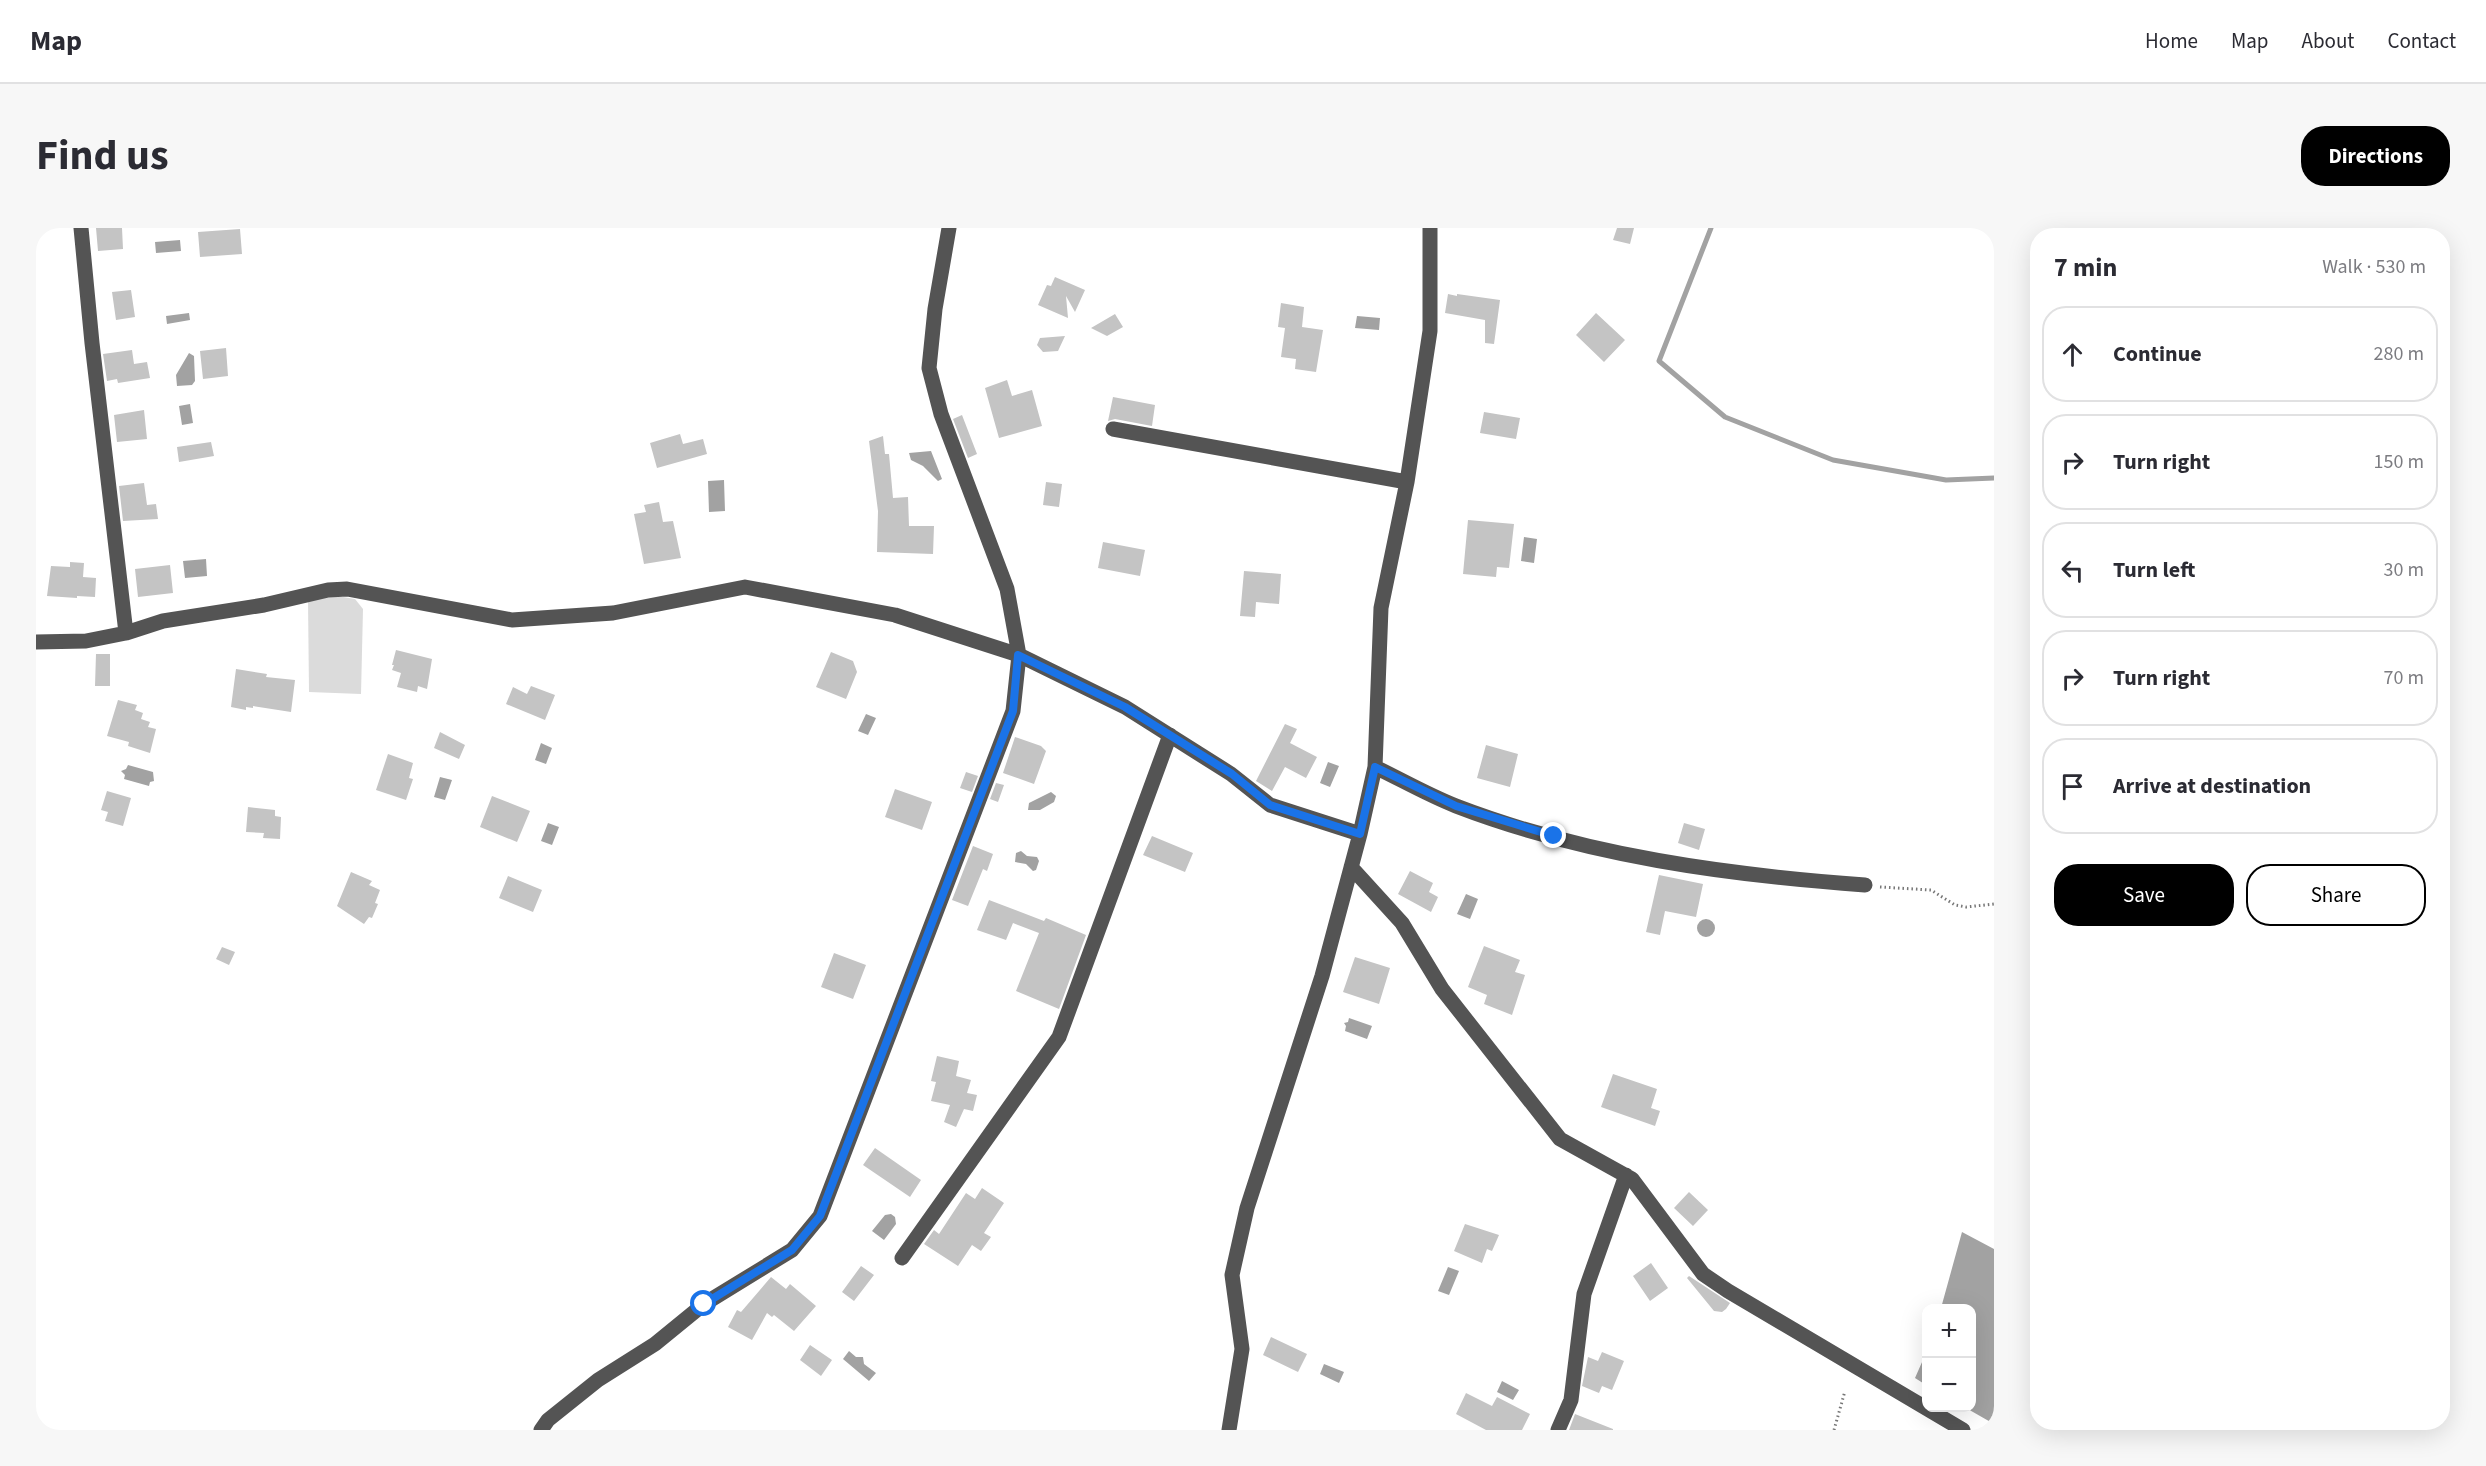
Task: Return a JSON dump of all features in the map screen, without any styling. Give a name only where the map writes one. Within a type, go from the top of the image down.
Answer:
[{"type":"street","points":[[81,228],[126,633]]},
{"type":"street","points":[[541,1430],[548,1420],[598,1380],[655,1344],[704,1304],[792,1250],[820,1216],[1013,711],[1018,655],[1008,589],[942,414],[928,368],[949,228]]},
{"type":"street","points":[[1229,1430],[1242,1350],[1232,1275],[1247,1209],[1322,976],[1360,834],[1375,767],[1381,608],[1407,482],[1430,331],[1430,228]]},
{"type":"street","points":[[1113,429],[1407,482]]},
{"type":"street","points":[[36,642],[86,641],[126,633],[163,621],[264,605],[328,590],[347,589],[512,620],[613,613],[745,587],[895,615],[1018,655],[1125,707],[1232,774],[1270,805],[1360,834]]},
{"type":"street","points":[[902,1258],[1059,1036],[1170,735]]},
{"type":"street","points":[[1375,767],[1456,806],[1532,830],[1616,852],[1752,875],[1865,885]]},
{"type":"street","points":[[1351,867],[1402,923],[1442,988],[1560,1139],[1632,1179],[1696,1265],[1713,1282],[1963,1430]]},
{"type":"street","points":[[1558,1430],[1571,1400],[1584,1294],[1626,1175]]},
{"type":"path","points":[[1865,885],[1931,890],[1955,905],[1966,907],[1994,904]]},
{"type":"path","points":[[1834,1430],[1845,1391]]},
{"type":"shaded area","points":[[180,240],[181,251],[156,253],[155,242]]},
{"type":"shaded area","points":[[189,313],[190,320],[167,324],[166,316]]},
{"type":"shaded area","points":[[1357,316],[1380,318],[1379,330],[1355,328]]},
{"type":"shaded area","points":[[189,353],[194,356],[195,381],[192,385],[177,386],[176,375]]},
{"type":"shaded area","points":[[190,404],[193,423],[182,425],[179,406]]},
{"type":"shaded area","points":[[931,451],[942,479],[938,481],[923,466],[911,460],[909,453]]},
{"type":"shaded area","points":[[724,480],[725,511],[709,512],[708,481]]},
{"type":"shaded area","points":[[1524,537],[1537,539],[1534,563],[1521,561]]},
{"type":"shaded area","points":[[206,559],[207,576],[185,578],[183,561]]},
{"type":"shaded area","points":[[337,596],[355,599],[363,609],[361,694],[309,692],[308,600]]},
{"type":"shaded area","points":[[866,714],[876,718],[868,735],[858,731]]},
{"type":"shaded area","points":[[541,743],[552,748],[546,764],[535,760]]},
{"type":"shaded area","points":[[1328,762],[1339,766],[1330,787],[1320,783]]},
{"type":"shaded area","points":[[128,765],[153,772],[154,781],[150,782],[149,786],[124,779],[125,775],[121,771]]},
{"type":"shaded area","points":[[440,777],[452,780],[445,800],[434,797]]},
{"type":"shaded area","points":[[1051,792],[1056,796],[1054,802],[1040,810],[1028,810],[1029,803]]},
{"type":"shaded area","points":[[548,823],[559,827],[552,845],[541,841]]},
{"type":"shaded area","points":[[1021,851],[1027,856],[1037,857],[1039,861],[1036,870],[1033,871],[1026,864],[1015,862],[1016,853]]},
{"type":"shaded area","points":[[1466,894],[1478,899],[1470,919],[1457,914]]},
{"type":"shaded area","points":[[1702,919],[1710,919],[1715,924],[1713,935],[1702,937],[1697,932],[1697,924]]},
{"type":"shaded area","points":[[1349,1018],[1372,1026],[1367,1039],[1345,1031],[1344,1023],[1348,1022]]},
{"type":"shaded area","points":[[891,1214],[895,1217],[896,1224],[884,1240],[872,1231],[885,1215]]},
{"type":"shaded area","points":[[1962,1232],[1994,1249],[1994,1424],[1973,1412],[1976,1412],[1976,1304],[1942,1304]]},
{"type":"shaded area","points":[[1448,1267],[1459,1271],[1449,1295],[1438,1291]]},
{"type":"shaded area","points":[[849,1351],[856,1357],[863,1357],[864,1364],[876,1373],[869,1381],[843,1359]]},
{"type":"shaded area","points":[[1922,1362],[1922,1382],[1915,1378]]},
{"type":"shaded area","points":[[1324,1364],[1344,1372],[1339,1383],[1320,1374]]},
{"type":"shaded area","points":[[1502,1381],[1519,1390],[1513,1400],[1497,1392]]},
{"type":"building","points":[[96,228],[122,228],[123,249],[98,251]]},
{"type":"building","points":[[1617,228],[1634,228],[1630,244],[1613,240]]},
{"type":"building","points":[[240,229],[242,254],[200,257],[198,232]]},
{"type":"building","points":[[1055,277],[1085,290],[1075,312],[1066,296],[1068,318],[1038,305],[1047,285],[1051,286]]},
{"type":"building","points":[[131,290],[135,317],[116,320],[112,292]]},
{"type":"building","points":[[1448,294],[1500,300],[1494,344],[1485,343],[1485,320],[1445,313]]},
{"type":"building","points":[[1281,303],[1304,307],[1302,327],[1323,330],[1316,372],[1295,369],[1296,359],[1281,357],[1285,328],[1278,327]]},
{"type":"building","points":[[1596,313],[1625,340],[1604,362],[1576,335]]},
{"type":"building","points":[[1115,314],[1123,327],[1107,336],[1091,328]]},
{"type":"building","points":[[1065,336],[1058,351],[1043,352],[1037,345],[1040,338]]},
{"type":"building","points":[[226,348],[228,376],[203,379],[200,351]]},
{"type":"building","points":[[132,350],[134,364],[147,362],[150,378],[118,383],[117,379],[107,381],[103,354]]},
{"type":"building","points":[[1007,380],[1012,396],[1032,390],[1042,426],[999,438],[985,388]]},
{"type":"building","points":[[1113,397],[1155,405],[1152,426],[1115,419],[1108,421]]},
{"type":"building","points":[[144,410],[147,439],[117,442],[114,415]]},
{"type":"building","points":[[1484,412],[1520,418],[1516,439],[1480,433]]},
{"type":"building","points":[[962,415],[977,454],[968,458],[953,419]]},
{"type":"building","points":[[680,434],[683,444],[703,439],[707,454],[657,468],[650,443]]},
{"type":"building","points":[[883,436],[885,454],[889,454],[893,498],[908,497],[909,526],[934,526],[933,554],[877,552],[878,511],[869,441]]},
{"type":"building","points":[[211,442],[214,456],[179,462],[177,447]]},
{"type":"building","points":[[1046,482],[1062,484],[1059,507],[1043,505]]},
{"type":"building","points":[[144,483],[147,505],[156,504],[158,519],[123,521],[119,486]]},
{"type":"building","points":[[659,502],[663,522],[673,521],[681,558],[644,564],[634,514],[646,512],[644,505]]},
{"type":"building","points":[[1468,520],[1514,524],[1509,568],[1497,567],[1496,577],[1463,574]]},
{"type":"building","points":[[1103,542],[1145,550],[1140,576],[1098,568]]},
{"type":"building","points":[[70,562],[84,563],[83,577],[96,578],[95,597],[47,596],[51,566],[70,567]]},
{"type":"building","points":[[170,565],[173,593],[138,597],[135,569]]},
{"type":"building","points":[[1244,571],[1281,574],[1279,604],[1256,602],[1255,617],[1240,616]]},
{"type":"building","points":[[396,650],[432,659],[427,689],[418,686],[417,692],[397,687],[401,673],[392,670]]},
{"type":"building","points":[[831,652],[853,661],[857,672],[846,699],[816,687]]},
{"type":"building","points":[[96,654],[110,654],[110,686],[95,686]]},
{"type":"building","points":[[236,669],[267,674],[266,677],[295,680],[291,712],[253,706],[253,708],[246,707],[246,710],[231,707]]},
{"type":"building","points":[[531,686],[555,695],[545,720],[506,704],[513,687],[527,694]]},
{"type":"building","points":[[118,700],[137,705],[135,710],[143,713],[141,719],[150,722],[148,727],[156,729],[150,753],[128,746],[129,742],[107,736]]},
{"type":"building","points":[[1285,724],[1297,729],[1290,743],[1317,757],[1306,778],[1285,767],[1272,791],[1256,781]]},
{"type":"building","points":[[440,732],[465,745],[459,759],[434,748]]},
{"type":"building","points":[[1015,737],[1041,746],[1046,751],[1034,784],[1003,773]]},
{"type":"building","points":[[1486,745],[1518,754],[1510,787],[1477,778]]},
{"type":"building","points":[[388,754],[413,763],[409,778],[413,779],[406,800],[376,790]]},
{"type":"building","points":[[966,772],[978,776],[972,792],[960,788]]},
{"type":"building","points":[[996,783],[1004,785],[998,802],[990,799]]},
{"type":"building","points":[[895,789],[932,802],[922,830],[885,817]]},
{"type":"building","points":[[107,791],[131,798],[123,826],[105,821],[108,812],[101,810]]},
{"type":"building","points":[[492,796],[530,811],[517,842],[480,827]]},
{"type":"building","points":[[248,807],[275,810],[275,816],[281,817],[280,839],[263,838],[264,833],[246,832]]},
{"type":"building","points":[[1684,823],[1705,829],[1699,850],[1678,843]]},
{"type":"building","points":[[1152,836],[1193,853],[1185,872],[1143,855]]},
{"type":"building","points":[[973,846],[993,854],[987,871],[983,869],[968,906],[952,900]]},
{"type":"building","points":[[1410,871],[1433,883],[1429,892],[1438,897],[1431,912],[1398,894]]},
{"type":"building","points":[[351,872],[372,881],[369,885],[380,890],[375,903],[378,904],[372,918],[369,917],[364,924],[337,906]]},
{"type":"building","points":[[1659,875],[1703,884],[1696,917],[1665,911],[1660,935],[1646,932]]},
{"type":"building","points":[[508,876],[542,890],[533,912],[499,898]]},
{"type":"building","points":[[989,900],[1044,921],[1046,918],[1086,935],[1059,1009],[1016,991],[1039,933],[1013,923],[1006,940],[977,930]]},
{"type":"building","points":[[1484,946],[1520,960],[1515,972],[1525,975],[1512,1015],[1484,1004],[1487,995],[1468,987]]},
{"type":"building","points":[[222,947],[235,952],[229,965],[216,959]]},
{"type":"building","points":[[834,953],[866,965],[853,999],[821,987]]},
{"type":"building","points":[[1355,957],[1390,968],[1379,1004],[1343,992]]},
{"type":"building","points":[[937,1056],[959,1061],[956,1076],[971,1080],[967,1093],[977,1095],[973,1111],[964,1109],[956,1127],[944,1122],[950,1105],[931,1101],[936,1082],[931,1081]]},
{"type":"building","points":[[1613,1074],[1657,1089],[1651,1108],[1660,1111],[1655,1126],[1601,1107]]},
{"type":"building","points":[[875,1148],[921,1180],[910,1197],[863,1165]]},
{"type":"building","points":[[982,1188],[1004,1203],[984,1233],[991,1237],[981,1251],[972,1245],[958,1266],[924,1244],[934,1230],[939,1234],[966,1193],[975,1199]]},
{"type":"building","points":[[1689,1192],[1708,1210],[1693,1226],[1674,1208]]},
{"type":"building","points":[[1465,1224],[1499,1235],[1492,1251],[1487,1249],[1482,1263],[1454,1251]]},
{"type":"building","points":[[1651,1263],[1668,1288],[1650,1301],[1633,1276]]},
{"type":"building","points":[[861,1266],[874,1275],[854,1301],[842,1292]]},
{"type":"building","points":[[1689,1276],[1730,1303],[1726,1309],[1722,1312],[1714,1311],[1687,1278]]},
{"type":"building","points":[[771,1277],[786,1289],[790,1284],[816,1306],[794,1331],[774,1315],[772,1317],[767,1313],[752,1340],[728,1327],[737,1310],[741,1312]]},
{"type":"building","points":[[1271,1337],[1307,1354],[1298,1372],[1263,1355]]},
{"type":"building","points":[[810,1345],[832,1360],[821,1376],[800,1360]]},
{"type":"building","points":[[1602,1352],[1624,1361],[1612,1390],[1602,1386],[1599,1393],[1582,1386],[1588,1357],[1598,1361]]},
{"type":"building","points":[[1466,1393],[1492,1406],[1497,1397],[1530,1414],[1522,1430],[1486,1430],[1456,1414]]},
{"type":"building","points":[[1575,1414],[1613,1429],[1613,1430],[1569,1430]]},
{"type":"waterway","points":[[1711,228],[1659,361],[1725,417],[1833,460],[1946,480],[1994,478]]},
{"type":"route","points":[[704,1304],[792,1250],[820,1216],[1013,711],[1018,655],[1125,707],[1232,774],[1270,805],[1360,834],[1375,767],[1456,806],[1554,836]]}]
